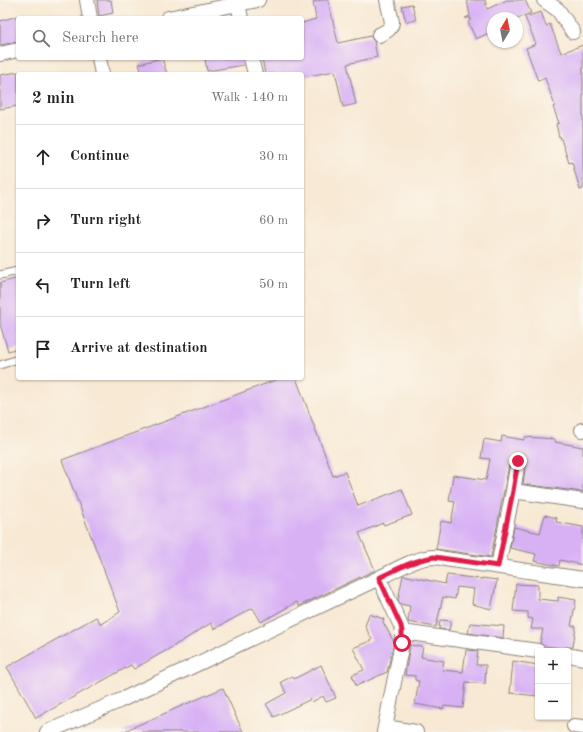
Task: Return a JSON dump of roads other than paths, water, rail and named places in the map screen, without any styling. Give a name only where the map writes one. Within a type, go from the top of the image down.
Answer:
[{"type":"street","points":[[87,0],[90,16]]},
{"type":"street","points":[[177,16],[237,2],[258,0]]},
{"type":"street","points":[[379,35],[388,30],[392,25],[387,0]]},
{"type":"street","points":[[544,0],[558,10],[573,32]]},
{"type":"street","points":[[237,2],[240,16]]},
{"type":"street","points":[[0,54],[16,50]]},
{"type":"street","points":[[99,60],[102,72]]},
{"type":"street","points":[[252,60],[254,72]]},
{"type":"street","points":[[498,566],[518,461]]},
{"type":"street","points":[[513,491],[583,501]]},
{"type":"street","points":[[47,732],[126,697],[415,561],[434,557],[583,580]]},
{"type":"street","points":[[379,578],[402,632],[402,643],[384,730],[416,732]]},
{"type":"street","points":[[402,632],[535,651]]},
{"type":"street","points":[[571,656],[583,658]]},
{"type":"lane","points":[[0,275],[16,271]]},
{"type":"lane","points":[[0,365],[16,361]]}]
